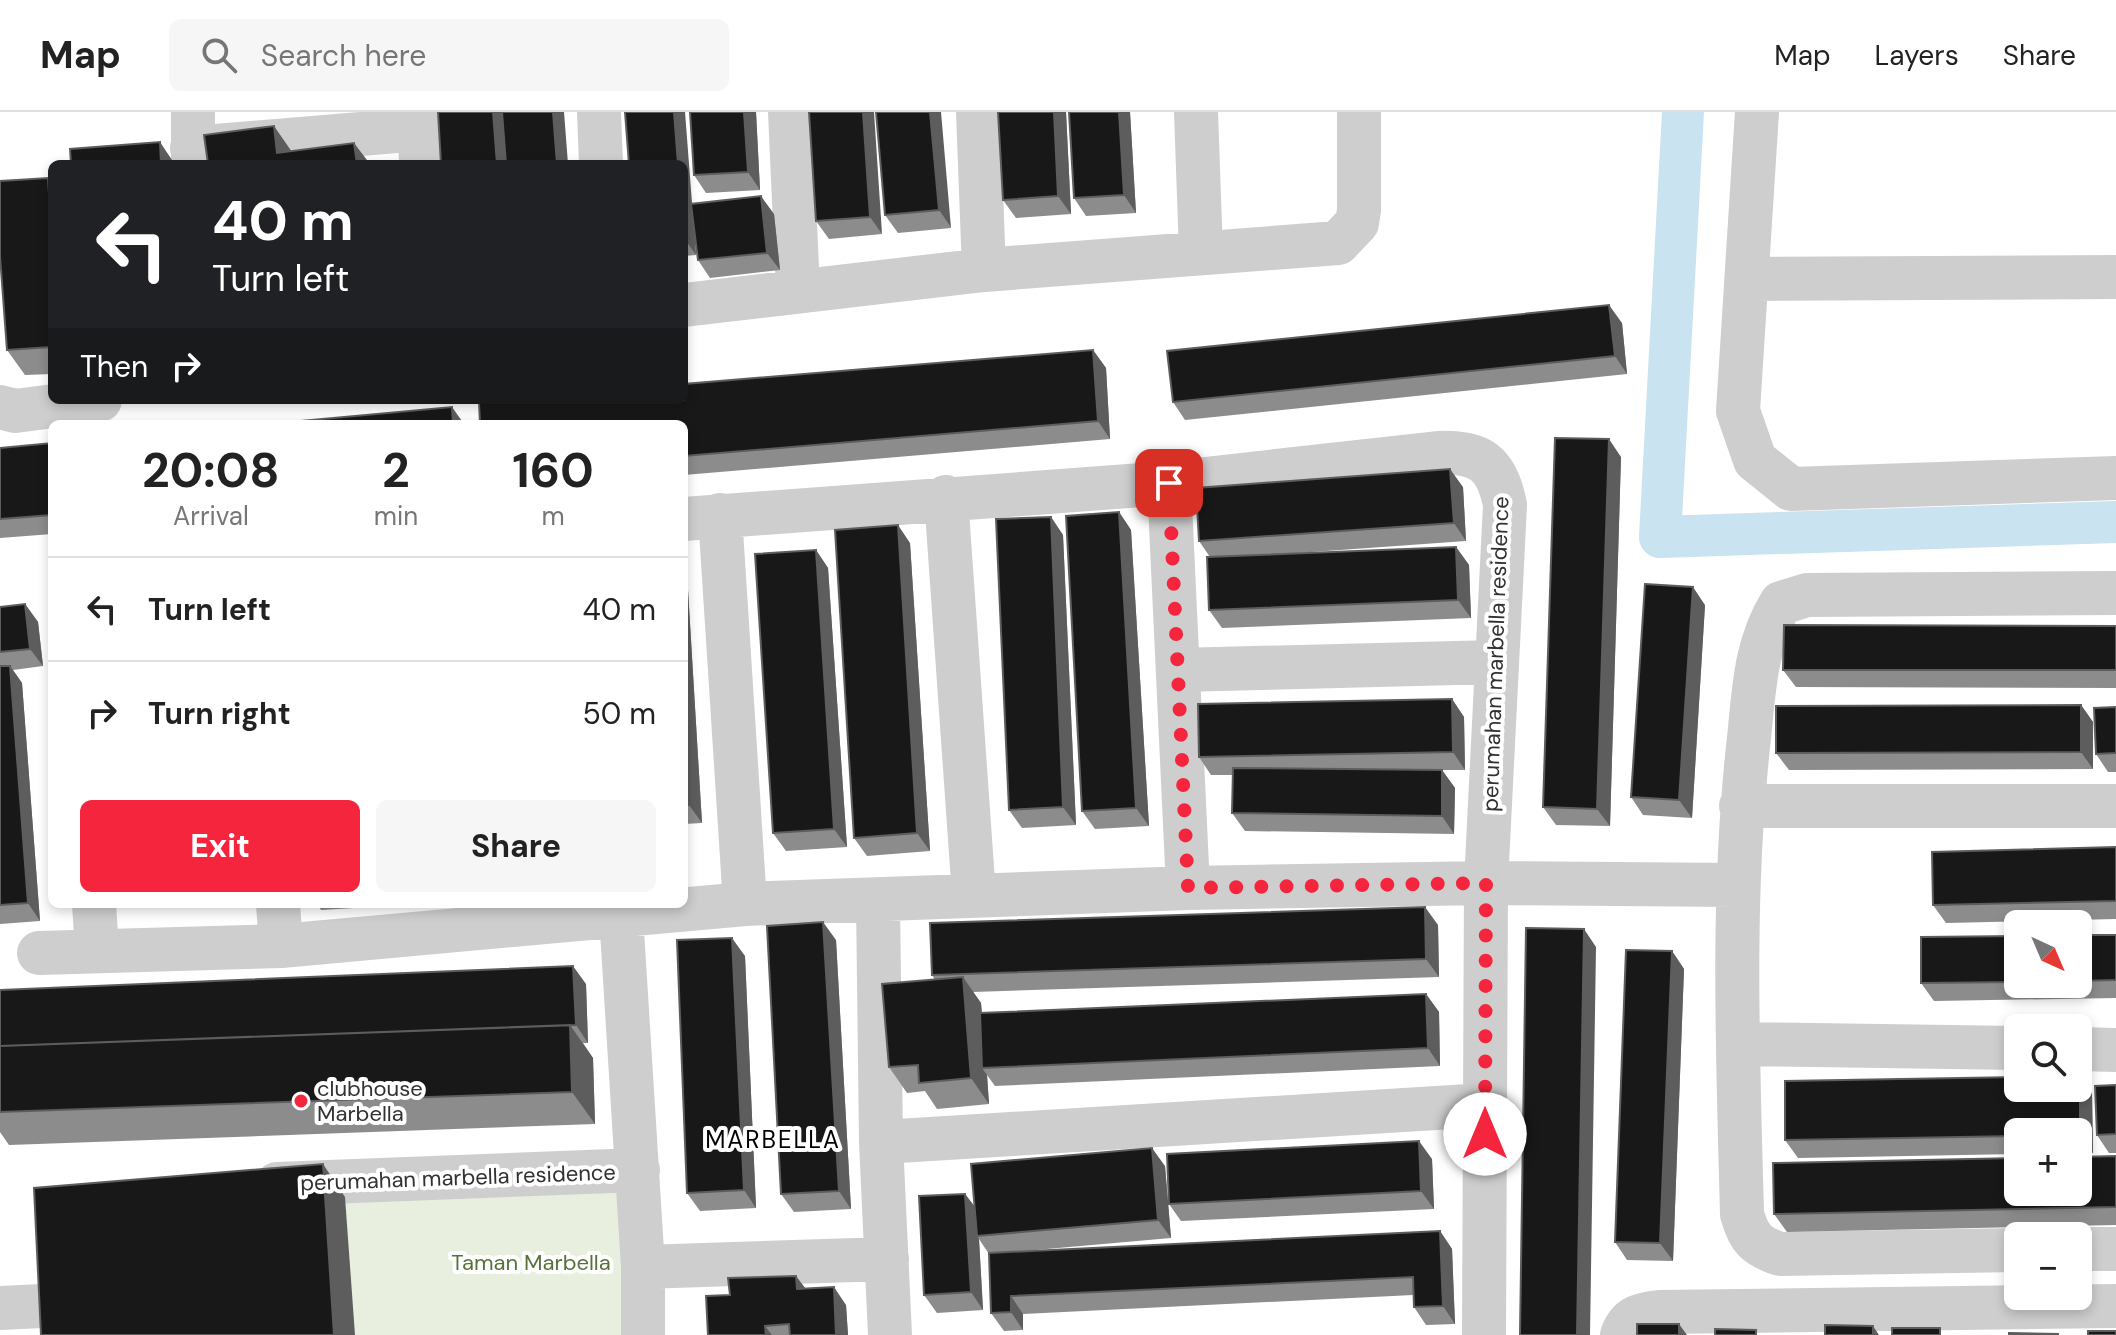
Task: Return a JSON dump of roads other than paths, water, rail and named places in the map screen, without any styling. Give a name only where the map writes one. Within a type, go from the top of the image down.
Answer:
[{"type":"street","points":[[599,112],[601,160]]},
{"type":"street","points":[[790,112],[798,290]]},
{"type":"street","points":[[978,112],[984,270]]},
{"type":"street","points":[[1196,112],[1201,253]]},
{"type":"street","points":[[688,304],[984,270],[1323,247],[1338,243],[1357,223],[1359,112]]},
{"type":"street","points":[[1757,112],[1738,411],[1755,460],[1791,489],[2116,478]]},
{"type":"street","points":[[193,141],[420,135]]},
{"type":"street","points":[[1748,279],[2116,277]]},
{"type":"street","points":[[0,407],[15,411],[69,404]]},
{"type":"street","name":"perumahan marbella residence","points":[[745,904],[702,517],[1169,483],[1467,452],[1486,463],[1501,483],[1505,505],[1486,883],[1484,1335]]},
{"type":"street","points":[[1169,483],[1188,888]]},
{"type":"street","points":[[946,497],[974,896]]},
{"type":"street","points":[[2004,1250],[1780,1254],[1758,1246],[1747,1234],[1742,1214],[1738,885],[1741,806],[1759,649],[1781,603],[1807,595],[2116,593]]},
{"type":"street","points":[[1178,670],[1495,662]]},
{"type":"street","points":[[1741,806],[2116,806]]},
{"type":"street","points":[[39,953],[97,950],[280,925],[506,914],[621,915],[745,904],[1188,888],[1486,883],[1738,885]]},
{"type":"street","points":[[878,900],[881,1142],[890,1335]]},
{"type":"street","points":[[94,908],[97,950]]},
{"type":"street","name":"perumahan marbella residence","points":[[621,915],[638,1170],[643,1335]]},
{"type":"street","points":[[1738,1044],[2004,1048]]},
{"type":"street","points":[[2092,1049],[2116,1050]]},
{"type":"street","points":[[881,1142],[1485,1105]]},
{"type":"street","name":"perumahan marbella residence","points":[[241,1185],[638,1170]]},
{"type":"street","points":[[2092,1249],[2116,1249]]},
{"type":"street","points":[[643,1267],[887,1259]]},
{"type":"street","points":[[29,1316],[41,1263]]},
{"type":"street","points":[[1622,1335],[1638,1314],[1805,1323],[1987,1322],[2116,1306]]},
{"type":"waterway","points":[[1683,112],[1660,537],[2116,522]]},
{"type":"place","name":"clubhouse Marbella","points":[[301,1101]]},
{"type":"district","name":"MARBELLA","points":[[773,1140]]},
{"type":"park label","name":"Taman Marbella","points":[[531,1262]]}]
